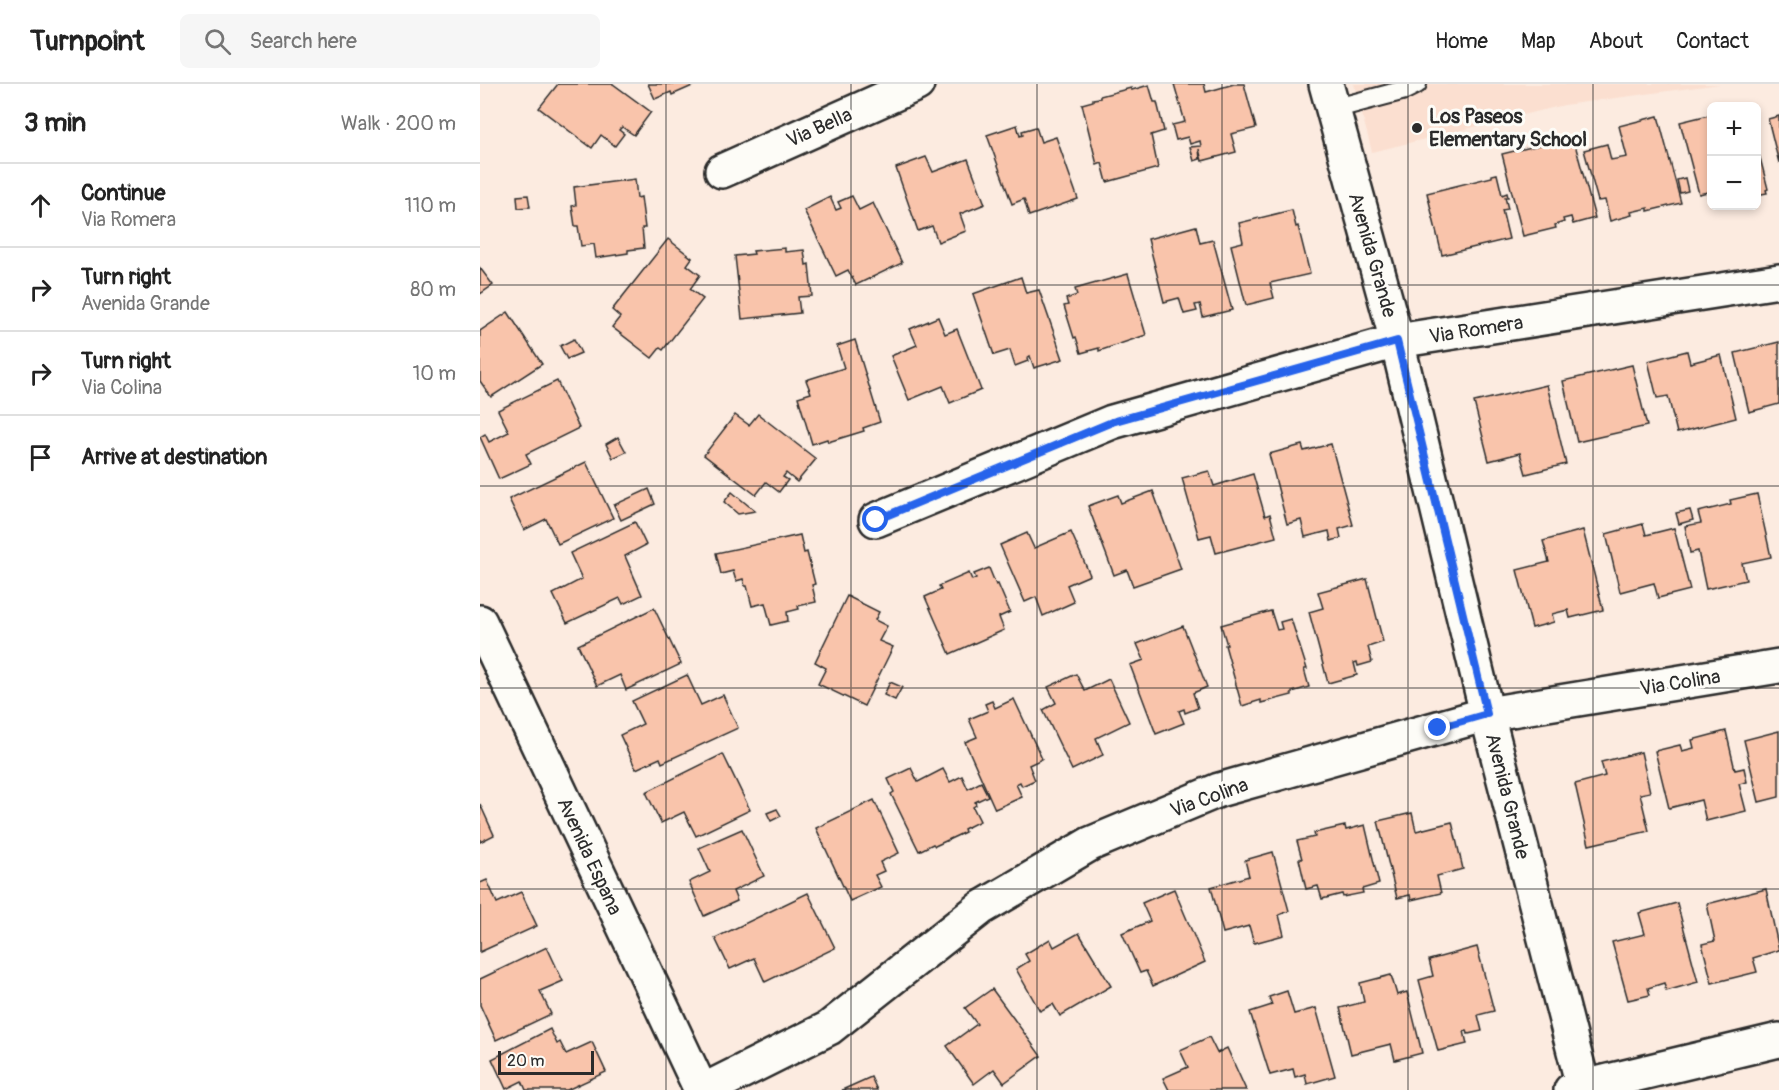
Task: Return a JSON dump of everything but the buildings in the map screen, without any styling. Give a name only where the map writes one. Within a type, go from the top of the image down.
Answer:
[{"type":"street","name":"Via Bella","points":[[722,171],[917,84]]},
{"type":"street","name":"Avenida Grande","points":[[1329,97],[1397,341],[1579,1089]]},
{"type":"street","name":"Via Romera","points":[[876,520],[1112,422],[1397,341],[1779,281]]},
{"type":"street","name":"Avenida Espana","points":[[480,622],[700,1090]]},
{"type":"street","name":"Via Colina","points":[[705,1090],[829,1028],[981,908],[1090,844],[1219,790],[1487,714],[1779,666]]},
{"type":"street","points":[[1579,1089],[1779,1040]]},
{"type":"lane","points":[[1329,97],[1405,90],[1417,84]]},
{"type":"shaded area","name":"Los Paseos Elementary School","points":[[1354,84],[1720,84],[1564,105],[1372,152]]},
{"type":"place","name":"Los Paseos Elementary School","points":[[1417,128]]},
{"type":"route","points":[[876,520],[1112,422],[1397,341],[1487,714],[1438,728]]}]
